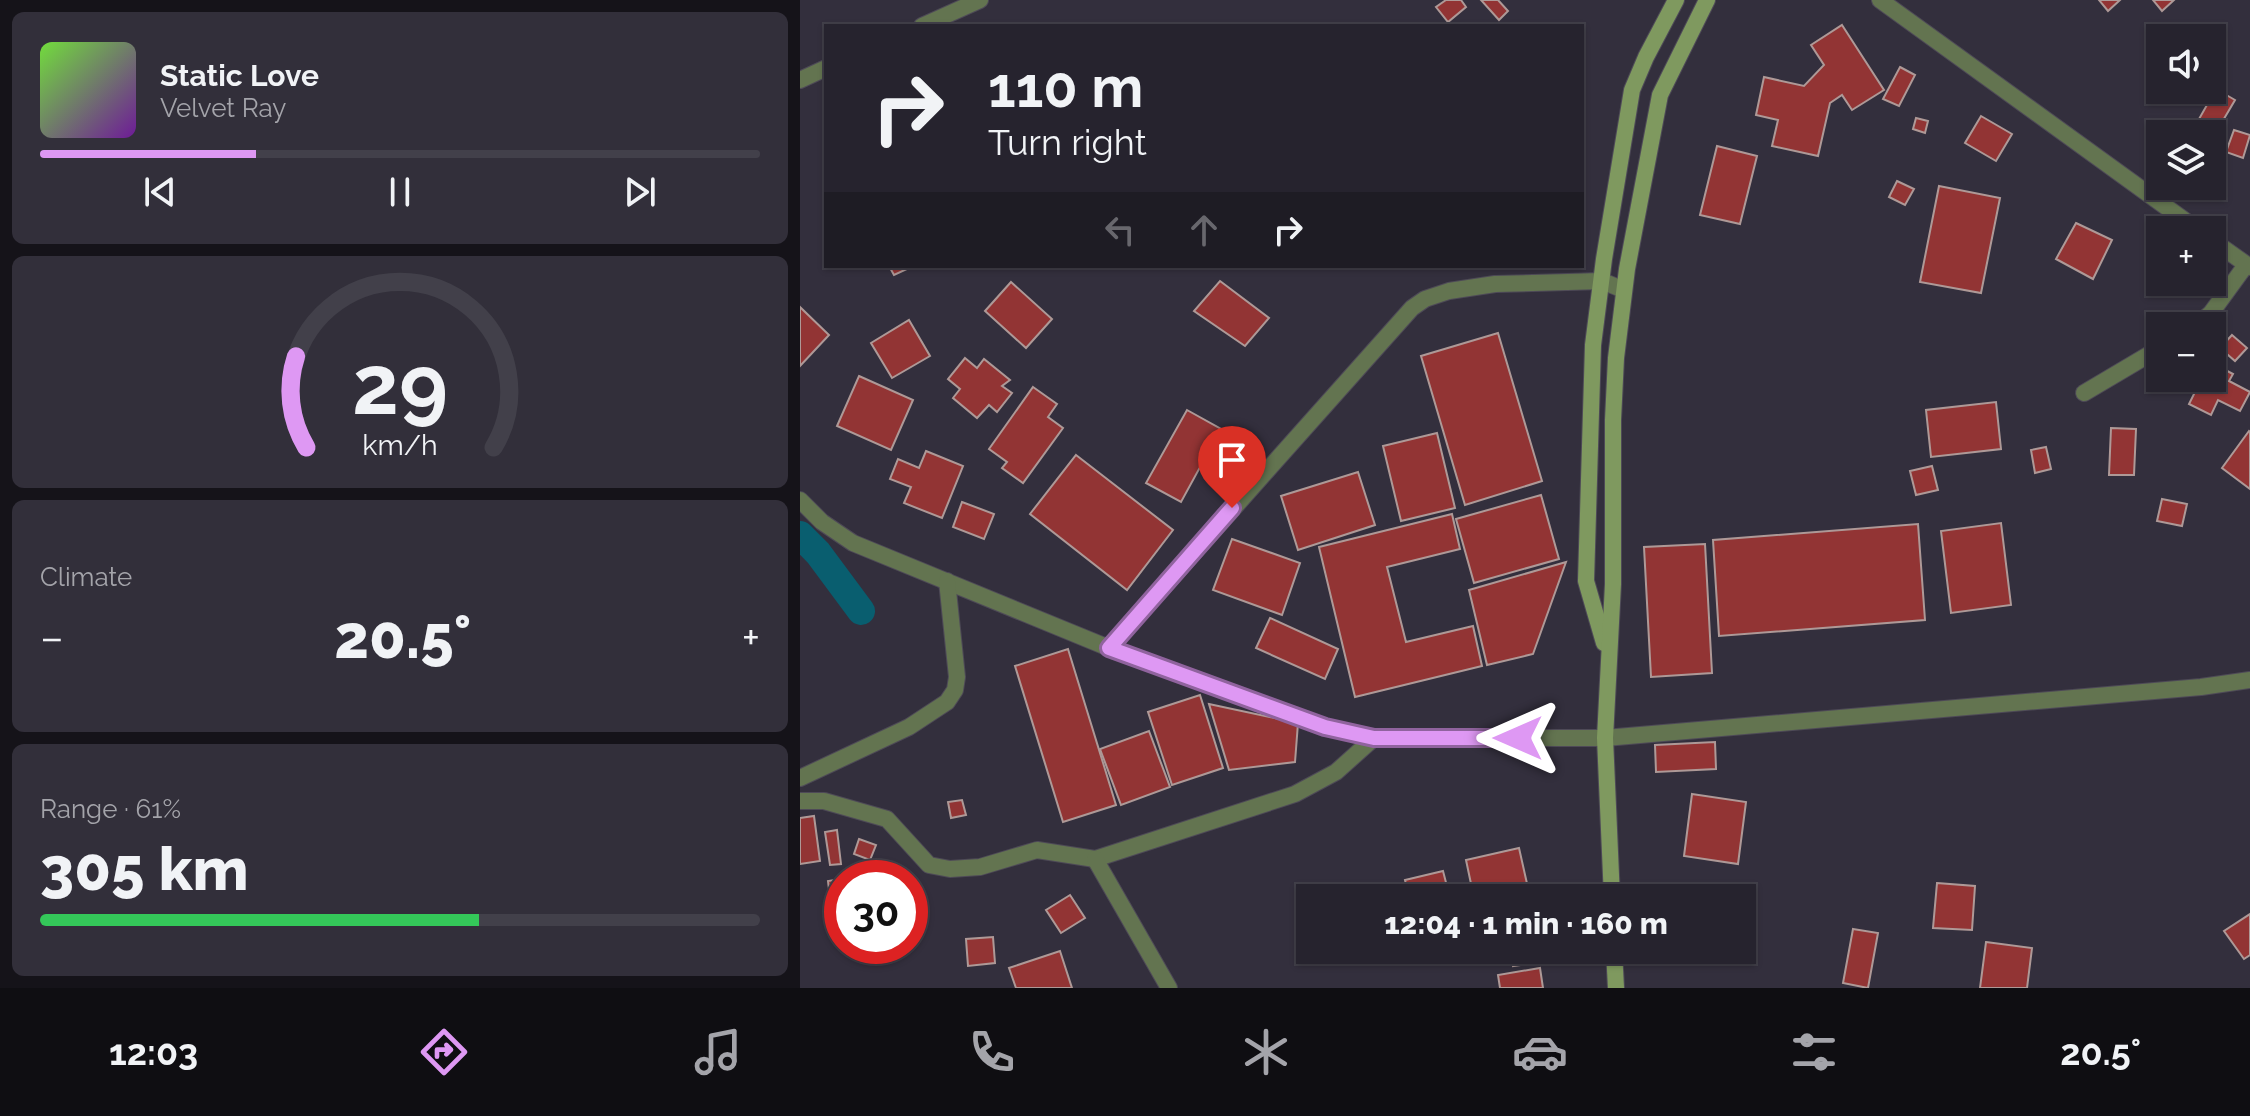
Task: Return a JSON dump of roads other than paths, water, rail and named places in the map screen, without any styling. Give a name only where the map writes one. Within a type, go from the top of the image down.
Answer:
[{"type":"street","points":[[926,24],[980,0]]},
{"type":"street","points":[[1608,656],[1586,581],[1593,345],[1632,90],[1676,0]]},
{"type":"street","points":[[1611,884],[1605,738],[1613,584],[1616,358],[1624,290],[1660,95],[1707,0]]},
{"type":"street","points":[[1880,0],[2179,216]]},
{"type":"street","points":[[800,80],[824,69]]},
{"type":"street","points":[[2212,312],[2248,266],[2226,250]]},
{"type":"street","points":[[1109,648],[1412,308],[1425,299],[1449,291],[1480,286],[1602,281],[1624,290]]},
{"type":"street","points":[[2084,393],[2146,356]]},
{"type":"street","points":[[800,500],[822,522],[853,543],[1109,648],[1325,727],[1374,738],[1605,738],[2201,687],[2250,680]]},
{"type":"street","points":[[800,778],[909,727],[947,702],[955,690],[957,677],[947,581]]},
{"type":"street","points":[[800,801],[824,801],[887,819],[929,865],[950,869],[980,867],[1037,850],[1095,859],[1295,794],[1336,772],[1374,738]]},
{"type":"street","points":[[1095,859],[1169,988]]},
{"type":"street","points":[[1615,964],[1616,988]]},
{"type":"waterway","points":[[800,535],[818,553],[861,611]]}]
